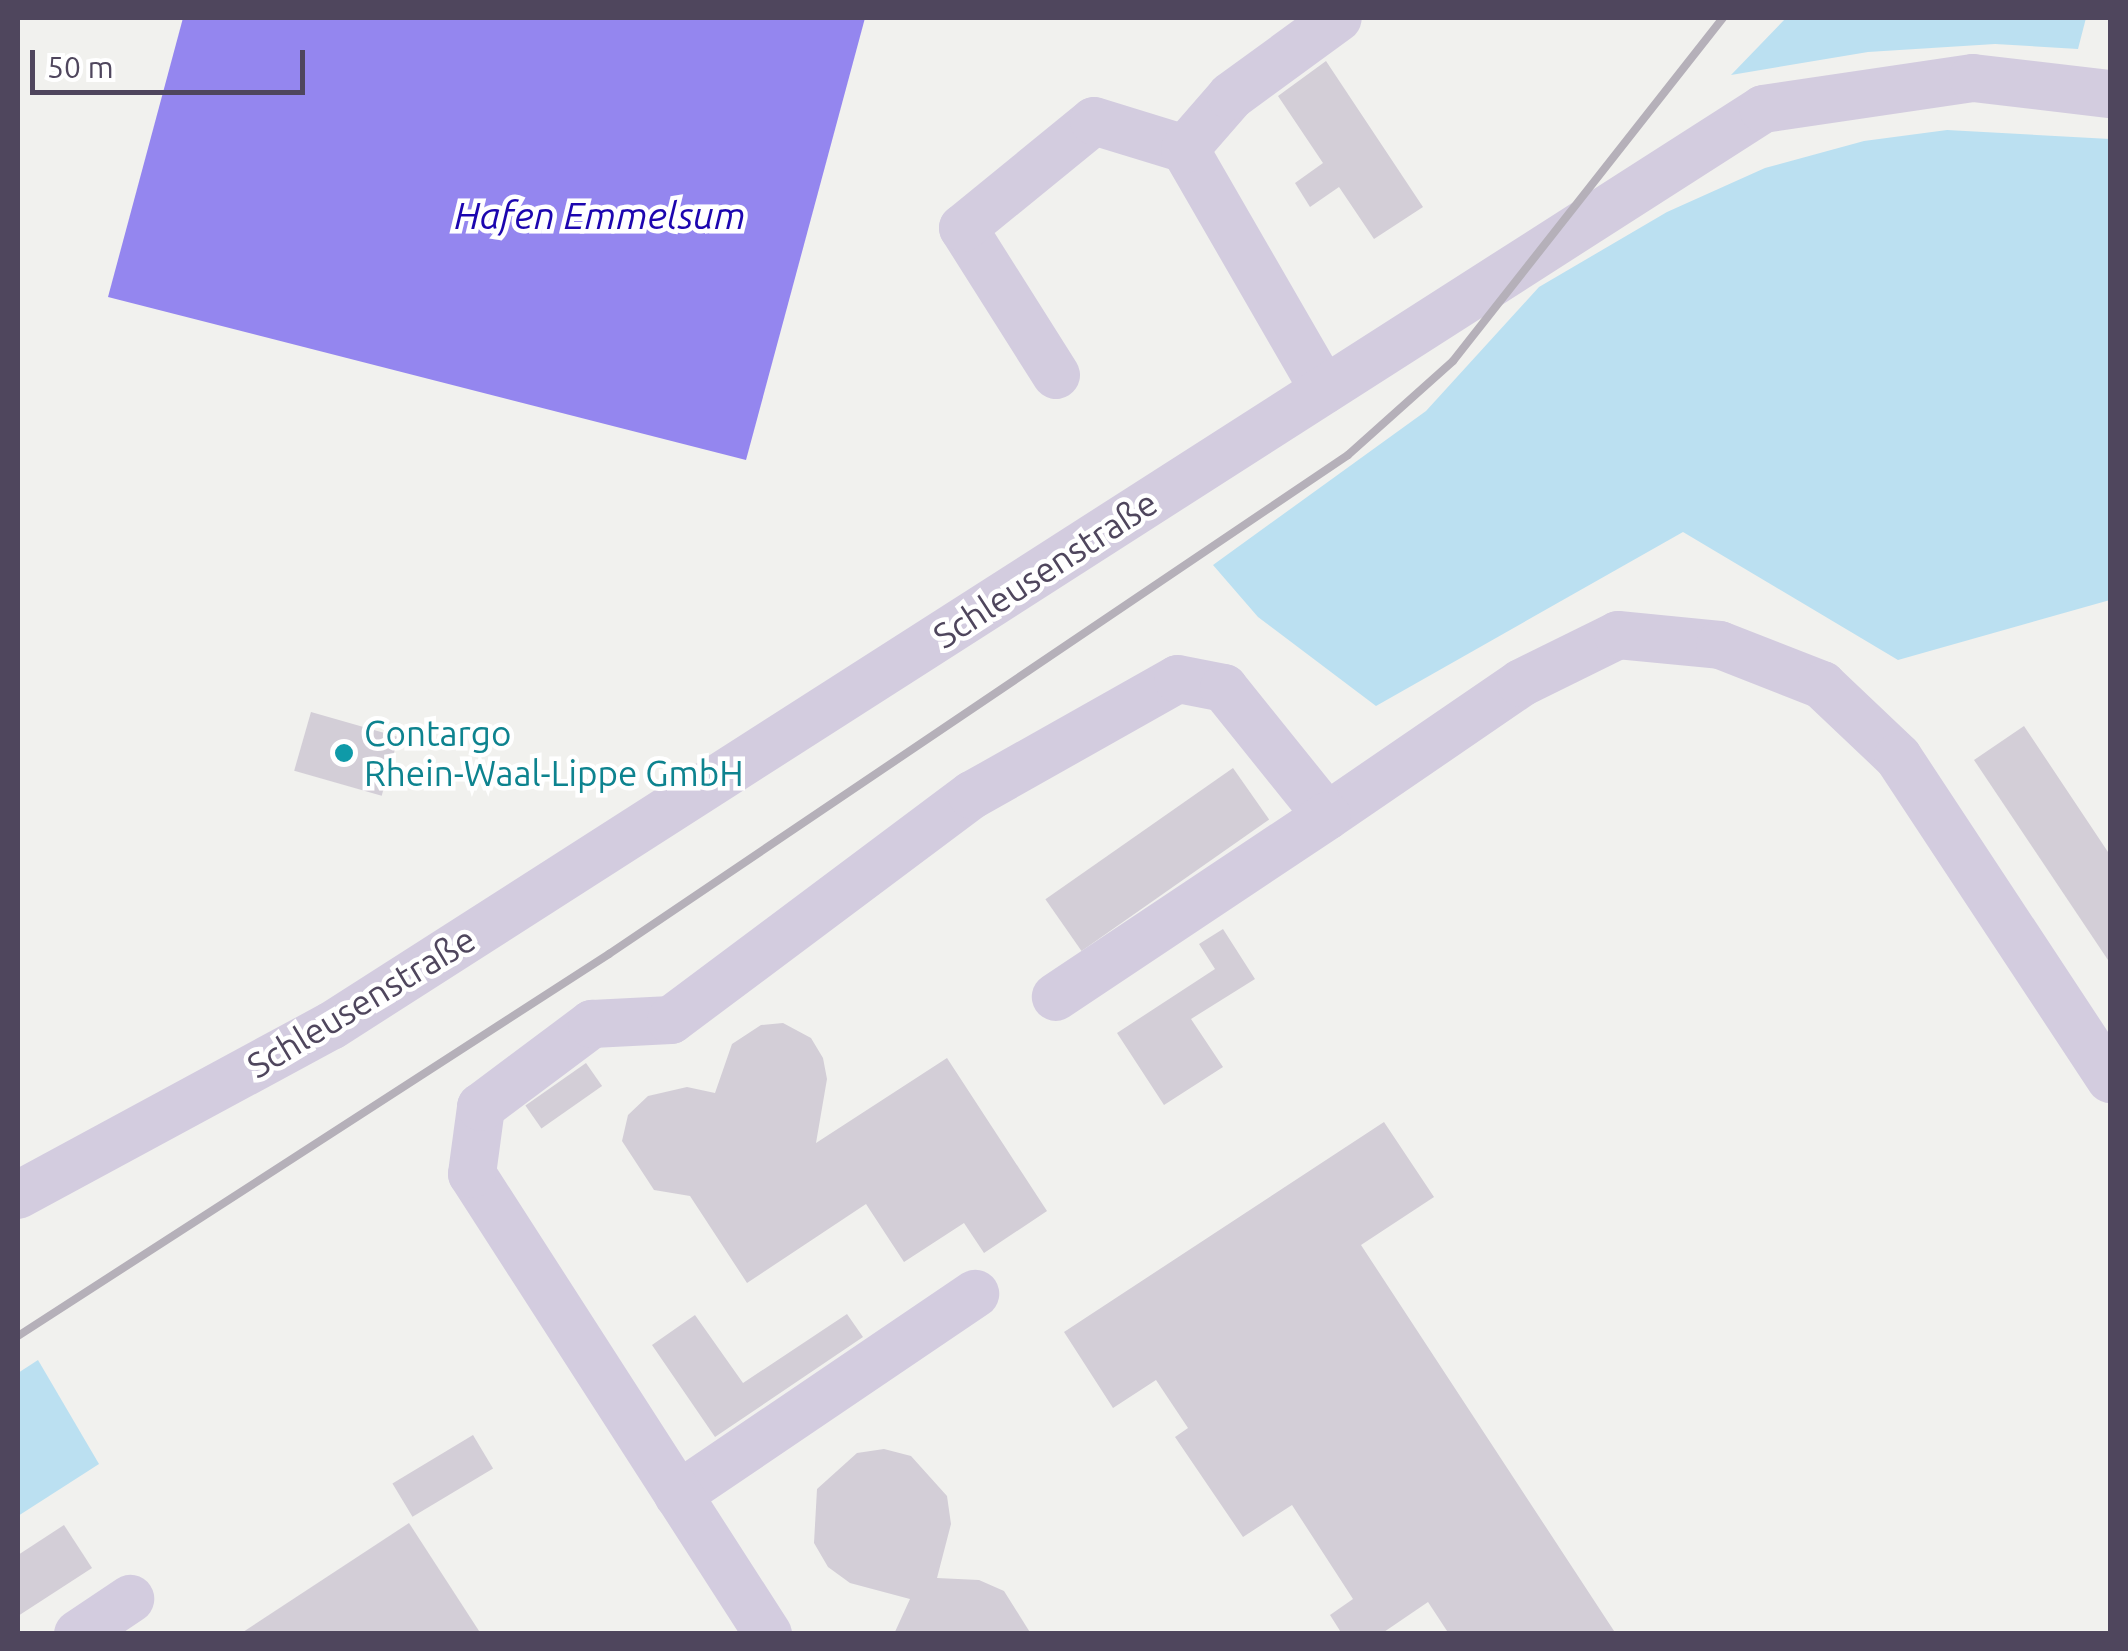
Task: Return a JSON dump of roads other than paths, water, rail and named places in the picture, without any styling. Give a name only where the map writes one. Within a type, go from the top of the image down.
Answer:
[{"type":"street","points":[[1185,150],[1232,96],[1338,18]]},
{"type":"street","name":"Schleusenstraße","points":[[18,1195],[331,1026],[1763,109],[1973,78],[2110,94]]},
{"type":"street","points":[[1056,375],[964,228],[1094,121],[1185,150],[1324,390]]},
{"type":"street","points":[[1056,997],[1521,683],[1618,635],[1720,645],[1822,685],[1898,757],[2110,1079]]},
{"type":"street","points":[[768,1634],[472,1174],[480,1107],[592,1024],[671,1020],[972,796],[1178,679],[1224,688],[1327,816]]},
{"type":"street","points":[[678,1495],[975,1294]]},
{"type":"street","points":[[78,1634],[130,1599]]},
{"type":"water","name":"Hafen Emmelsum","points":[[183,18],[865,18],[746,460],[108,297]]},
{"type":"railway","points":[[18,1336],[609,954],[1348,455],[1453,361],[1723,18]]},
{"type":"place","name":"Contargo Rhein-Waal-Lippe GmbH","points":[[344,753]]}]
